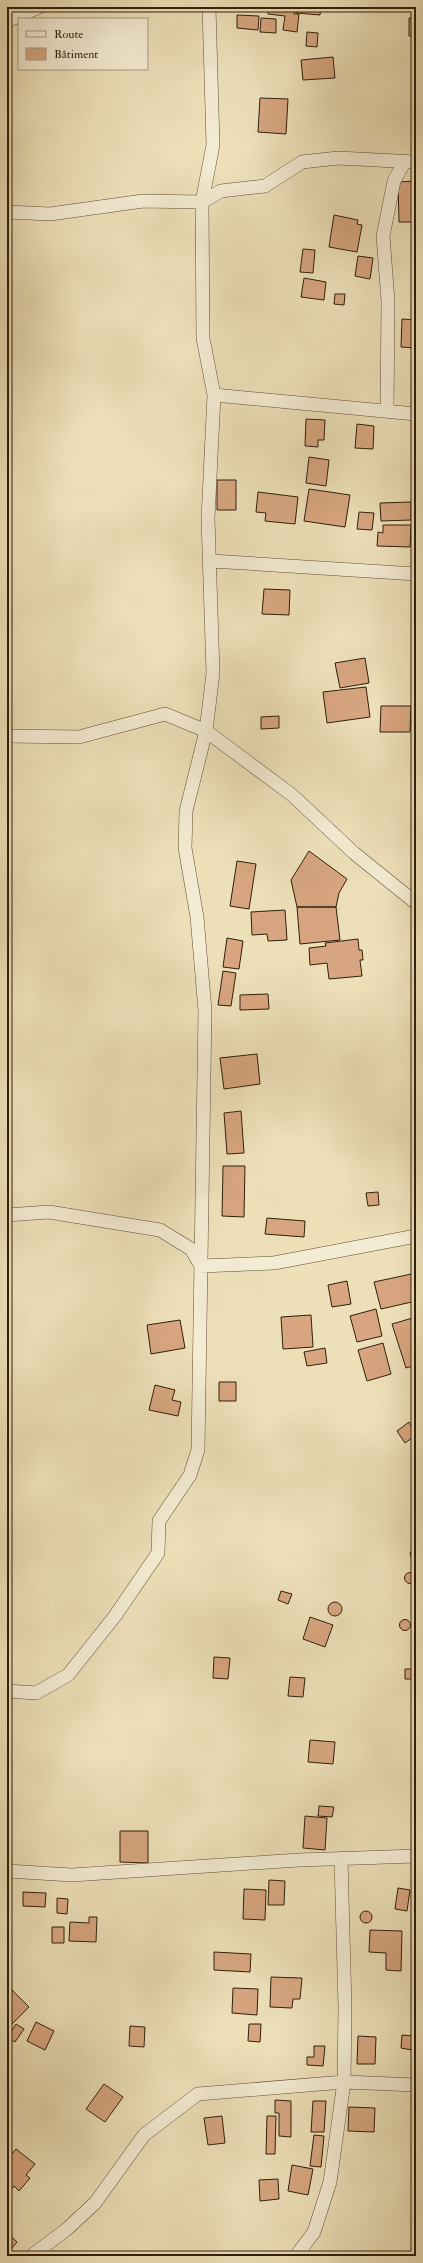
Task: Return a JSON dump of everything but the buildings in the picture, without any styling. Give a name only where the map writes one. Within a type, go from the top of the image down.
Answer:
[{"type":"street","points":[[7,21],[39,7]]},
{"type":"street","points":[[7,1691],[36,1693],[68,1675],[114,1616],[158,1553],[159,1521],[190,1475],[198,1450],[205,1011],[197,917],[185,848],[186,811],[206,731],[213,673],[211,561],[208,519],[214,394],[203,338],[202,202],[213,146],[209,7]]},
{"type":"street","points":[[7,212],[50,214],[144,201],[202,202],[221,191],[265,186],[302,162],[338,158],[411,162]]},
{"type":"street","points":[[387,411],[388,301],[382,236],[394,181],[411,162]]},
{"type":"street","points":[[214,394],[416,414]]},
{"type":"street","points":[[211,561],[416,574]]},
{"type":"street","points":[[7,736],[79,737],[166,714],[206,731],[292,795],[354,852],[416,903]]},
{"type":"street","points":[[7,1215],[50,1212],[160,1230],[190,1249],[201,1266]]},
{"type":"street","points":[[201,1266],[274,1263],[416,1236]]},
{"type":"street","points":[[7,1871],[72,1875],[176,1870],[244,1863],[416,1856]]},
{"type":"street","points":[[296,2256],[314,2232],[330,2182],[344,2082],[345,2008],[341,1858]]},
{"type":"street","points":[[31,2256],[67,2229],[95,2203],[144,2135],[198,2094],[344,2082],[416,2086]]}]
